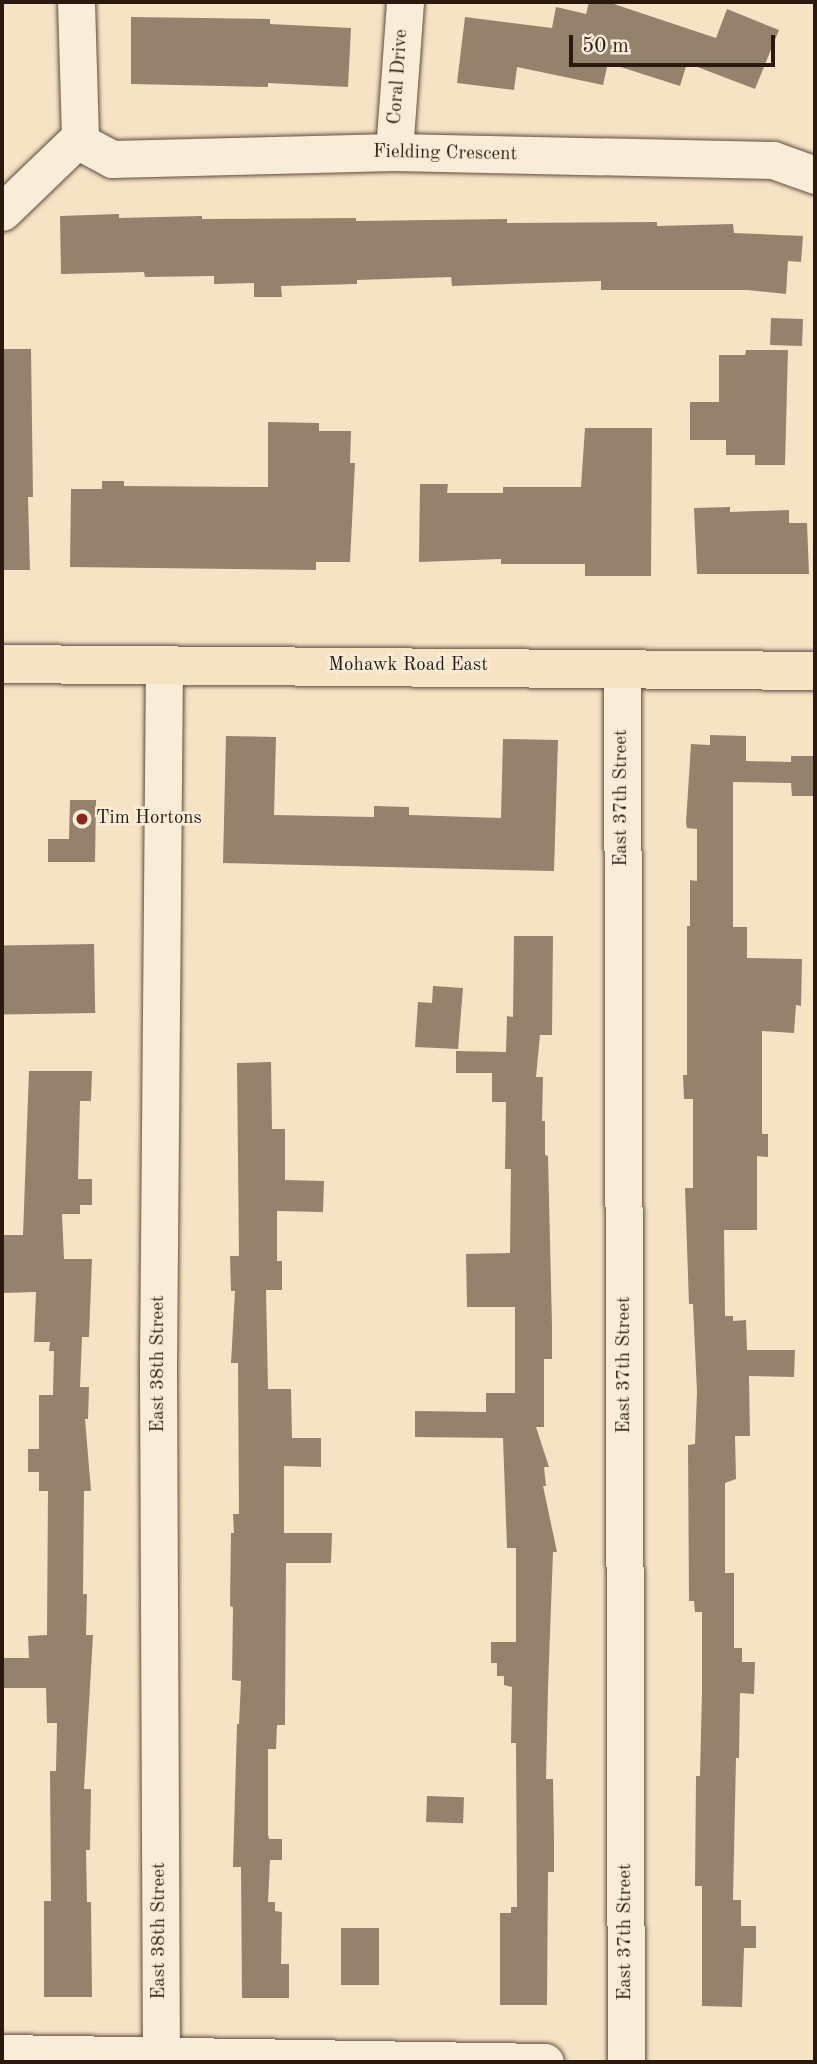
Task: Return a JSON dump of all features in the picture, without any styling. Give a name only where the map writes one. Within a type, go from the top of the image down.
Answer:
[{"type":"main road","name":"Mohawk Road East","points":[[2,664],[815,671]]},
{"type":"street","points":[[2,212],[80,136],[76,2]]},
{"type":"street","name":"Coral Drive","points":[[394,152],[405,2]]},
{"type":"street","name":"Fielding Crescent","points":[[80,136],[84,144],[112,159],[394,152],[773,160],[815,175]]},
{"type":"street","name":"East 38th Street","points":[[161,2059],[158,1364],[164,666]]},
{"type":"street","name":"East 37th Street","points":[[622,668],[626,2062]]},
{"type":"street","points":[[2,2053],[161,2059],[545,2062]]},
{"type":"building","points":[[589,2],[608,2],[716,38],[727,9],[779,30],[755,89],[687,63],[680,86],[608,63],[603,85],[517,67],[514,90],[457,83],[465,17],[552,28],[556,7],[586,14]]},
{"type":"building","points":[[131,17],[270,19],[270,24],[351,28],[348,87],[268,83],[268,87],[131,84]]},
{"type":"building","points":[[119,214],[119,218],[202,216],[202,219],[657,222],[657,226],[733,224],[734,233],[803,236],[801,262],[788,261],[786,294],[747,290],[601,290],[601,281],[452,286],[451,277],[281,286],[282,297],[254,297],[254,283],[214,284],[214,276],[145,277],[144,272],[61,274],[60,216]]},
{"type":"building","points":[[771,318],[803,319],[802,346],[770,345]]},
{"type":"building","points":[[2,349],[31,349],[33,497],[28,497],[30,570],[2,570]]},
{"type":"building","points":[[746,350],[788,350],[785,465],[755,465],[755,455],[726,455],[726,440],[690,440],[690,402],[719,402],[719,355],[745,355]]},
{"type":"building","points":[[268,422],[319,423],[319,431],[351,431],[350,463],[355,463],[350,562],[316,562],[316,570],[70,567],[71,489],[102,489],[102,481],[124,481],[124,486],[268,487]]},
{"type":"building","points":[[585,428],[652,428],[651,576],[585,576],[585,564],[501,564],[501,559],[419,562],[420,484],[448,484],[447,493],[503,493],[503,487],[581,487]]},
{"type":"building","points":[[730,507],[730,512],[789,510],[789,523],[807,523],[809,574],[697,574],[694,508]]},
{"type":"building","points":[[710,735],[746,736],[746,761],[791,762],[791,756],[815,756],[815,796],[792,796],[791,783],[733,782],[733,927],[747,927],[747,958],[802,959],[801,1006],[796,1005],[794,1033],[762,1031],[762,1134],[768,1134],[768,1157],[757,1156],[757,1230],[724,1230],[725,1316],[733,1316],[733,1321],[746,1320],[747,1350],[795,1350],[794,1377],[749,1376],[750,1436],[735,1436],[736,1479],[725,1483],[725,1573],[734,1573],[734,1648],[742,1648],[742,1662],[755,1662],[754,1694],[740,1693],[739,1758],[736,1758],[733,1900],[741,1900],[741,1926],[756,1926],[756,1948],[744,1948],[742,2007],[702,2006],[702,1886],[695,1886],[696,1776],[700,1776],[702,1612],[695,1612],[694,1601],[689,1601],[688,1445],[695,1444],[697,1392],[693,1304],[689,1304],[685,1188],[693,1188],[693,1099],[684,1099],[683,1075],[687,1075],[687,926],[690,926],[690,880],[697,881],[697,829],[687,828],[686,823],[691,744],[710,745]]},
{"type":"building","points":[[226,736],[276,737],[274,815],[374,817],[374,806],[409,807],[409,815],[501,818],[503,739],[558,740],[554,871],[223,863]]},
{"type":"building","name":"Tim Hortons","points":[[70,800],[96,800],[95,862],[48,862],[48,839],[69,839]]},
{"type":"building","points":[[514,936],[553,936],[552,1035],[540,1035],[536,1077],[543,1077],[542,1121],[545,1121],[545,1155],[548,1156],[552,1359],[544,1359],[544,1427],[536,1427],[549,1467],[544,1467],[546,1486],[543,1486],[557,1552],[553,1552],[548,1688],[546,1779],[553,1779],[554,1872],[548,1872],[547,2005],[500,2005],[500,1913],[511,1913],[511,1907],[517,1907],[516,1743],[511,1743],[512,1687],[504,1685],[504,1676],[497,1676],[497,1663],[491,1663],[491,1642],[516,1642],[516,1548],[507,1548],[503,1438],[415,1437],[415,1411],[486,1412],[486,1393],[515,1393],[515,1307],[467,1307],[466,1254],[510,1253],[511,1169],[505,1169],[506,1102],[492,1102],[492,1073],[456,1073],[456,1051],[506,1052],[507,1016],[513,1017]]},
{"type":"building","points":[[94,944],[95,1013],[3,1015],[2,946]]},
{"type":"building","points":[[433,986],[463,988],[458,1049],[415,1047],[418,1002],[432,1003]]},
{"type":"building","points":[[271,1062],[272,1129],[285,1129],[285,1180],[324,1181],[323,1212],[277,1211],[277,1261],[282,1261],[282,1290],[266,1290],[268,1389],[291,1389],[292,1438],[321,1438],[321,1467],[284,1466],[284,1533],[332,1533],[331,1563],[286,1563],[285,1725],[277,1725],[276,1749],[268,1749],[268,1834],[269,1839],[282,1839],[282,1860],[270,1860],[268,1902],[275,1902],[275,1911],[282,1912],[281,1964],[289,1964],[289,1998],[242,1998],[241,1867],[233,1867],[237,1724],[241,1681],[232,1680],[233,1607],[230,1606],[231,1533],[234,1533],[233,1514],[239,1514],[238,1363],[231,1363],[235,1291],[231,1291],[230,1256],[239,1256],[237,1063]]},
{"type":"building","points":[[29,1071],[92,1071],[91,1101],[80,1101],[78,1179],[92,1179],[92,1205],[80,1205],[80,1214],[62,1214],[64,1259],[92,1259],[89,1337],[82,1337],[80,1387],[89,1387],[88,1419],[85,1419],[91,1491],[84,1491],[83,1594],[87,1594],[86,1635],[93,1635],[84,1789],[91,1789],[90,1850],[86,1850],[87,1902],[91,1902],[92,1997],[44,1997],[44,1901],[51,1901],[50,1771],[56,1771],[57,1723],[47,1723],[46,1688],[2,1688],[2,1658],[29,1658],[28,1636],[47,1635],[48,1491],[39,1491],[39,1472],[28,1472],[28,1449],[39,1449],[39,1395],[53,1395],[54,1351],[49,1351],[50,1342],[34,1342],[36,1292],[2,1293],[2,1235],[23,1235]]},
{"type":"building","points":[[427,1796],[464,1797],[463,1823],[426,1822]]},
{"type":"building","points":[[341,1928],[379,1928],[379,1985],[341,1985]]},
{"type":"place","name":"Tim Hortons","points":[[82,819]]}]
